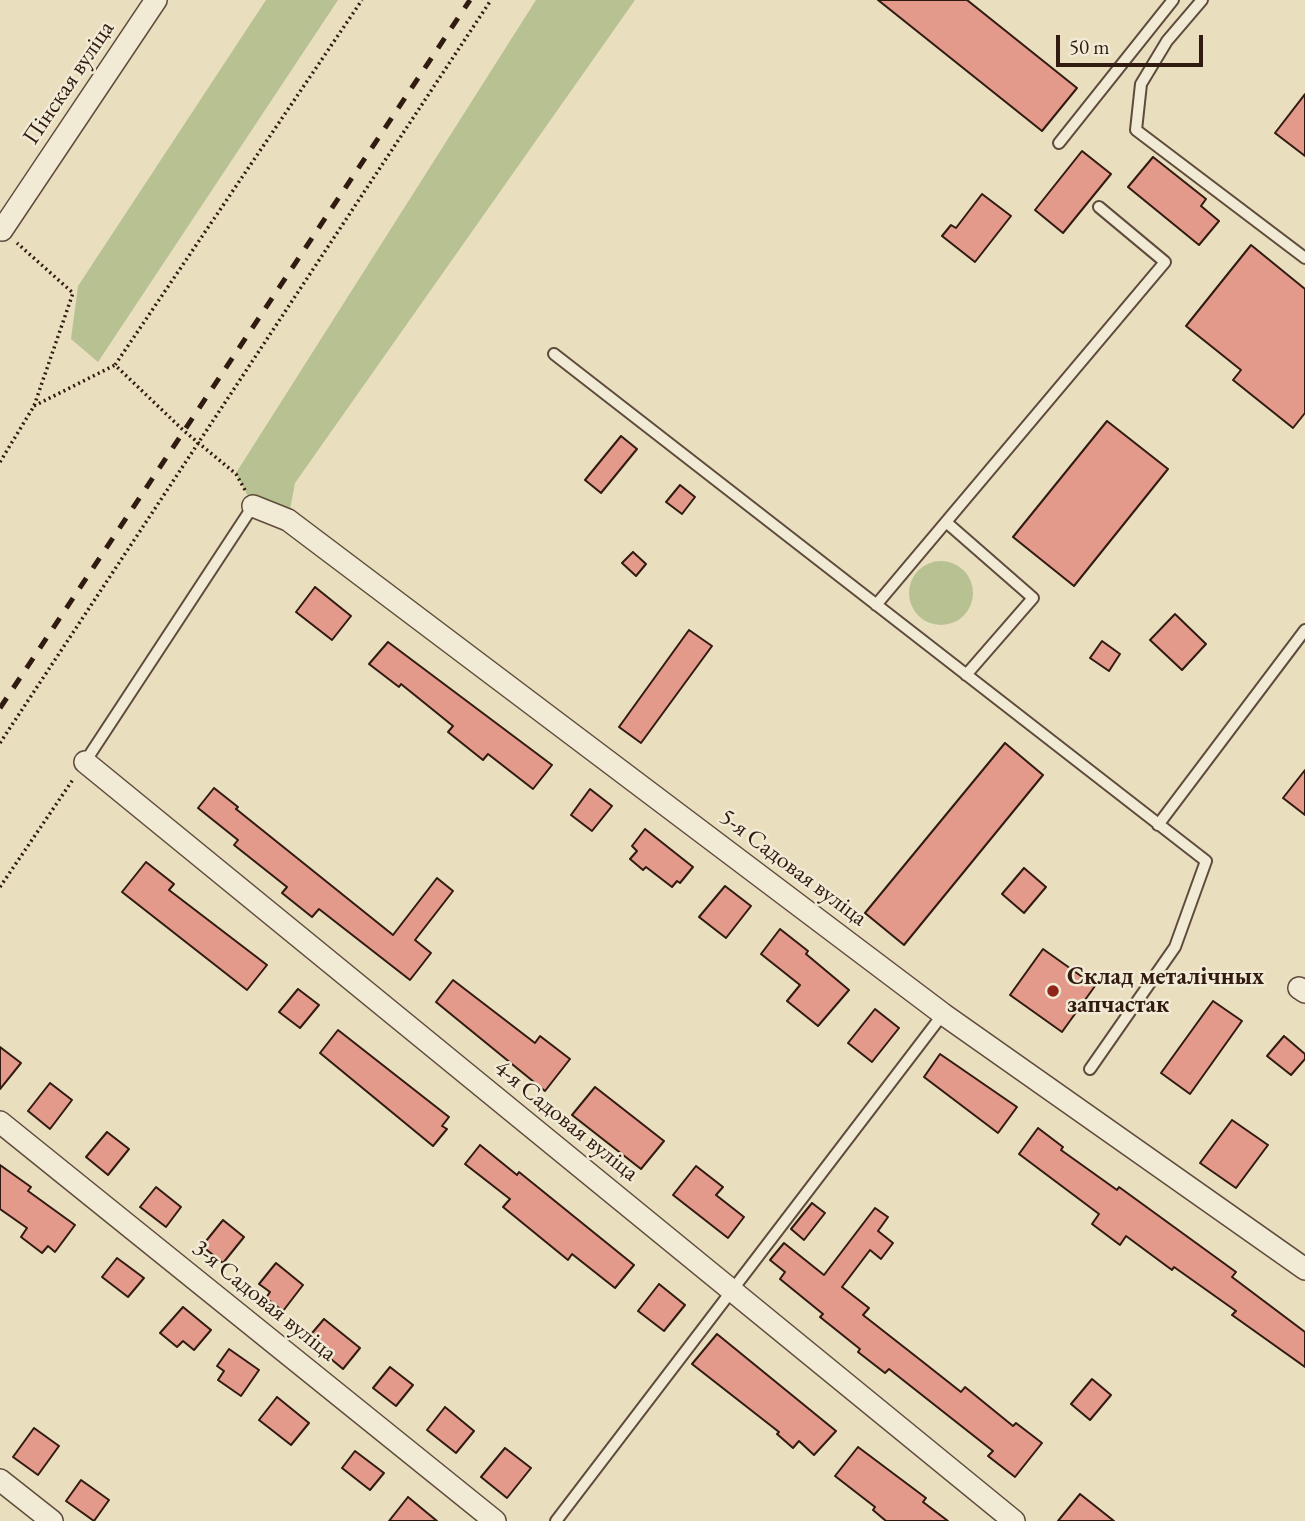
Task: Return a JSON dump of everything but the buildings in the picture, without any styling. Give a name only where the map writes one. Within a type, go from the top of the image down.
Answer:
[{"type":"street","name":"Пінская вуліца","points":[[1,229],[156,0]]},
{"type":"street","name":"5-я Садовая вуліца","points":[[253,506],[288,520],[943,1014],[1305,1269]]},
{"type":"street","name":"4-я Садовая вуліца","points":[[85,762],[1014,1521]]},
{"type":"street","name":"3-я Садовая вуліца","points":[[0,1122],[495,1521]]},
{"type":"street","points":[[0,1480],[52,1521]]},
{"type":"lane","points":[[1059,144],[1173,0]]},
{"type":"lane","points":[[1202,0],[1167,41],[1141,84],[1136,130],[1305,258]]},
{"type":"lane","points":[[876,605],[1165,262],[1099,207]]},
{"type":"lane","points":[[554,354],[1206,861],[1175,947],[1090,1069]]},
{"type":"lane","points":[[85,762],[253,506]]},
{"type":"lane","points":[[946,522],[1033,598],[966,675]]},
{"type":"lane","points":[[1158,825],[1305,630]]},
{"type":"lane","points":[[555,1521],[943,1014]]},
{"type":"path","points":[[34,406],[115,365],[362,0]]},
{"type":"path","points":[[0,743],[491,0]]},
{"type":"path","points":[[0,461],[34,406],[73,293],[1,229]]},
{"type":"path","points":[[115,365],[236,474],[253,506]]},
{"type":"path","points":[[0,887],[85,762]]},
{"type":"green space","points":[[266,0],[338,0],[98,362],[71,339],[78,286]]},
{"type":"green space","points":[[536,0],[635,0],[295,483],[288,520],[253,506],[236,473]]},
{"type":"green space","points":[[941,561],[959,567],[967,575],[973,593],[967,611],[959,619],[941,625],[923,619],[915,611],[909,593],[915,575],[923,567]]},
{"type":"railway","points":[[0,708],[470,0]]},
{"type":"place","name":"Склад металічных запчастак","points":[[1053,991]]}]
